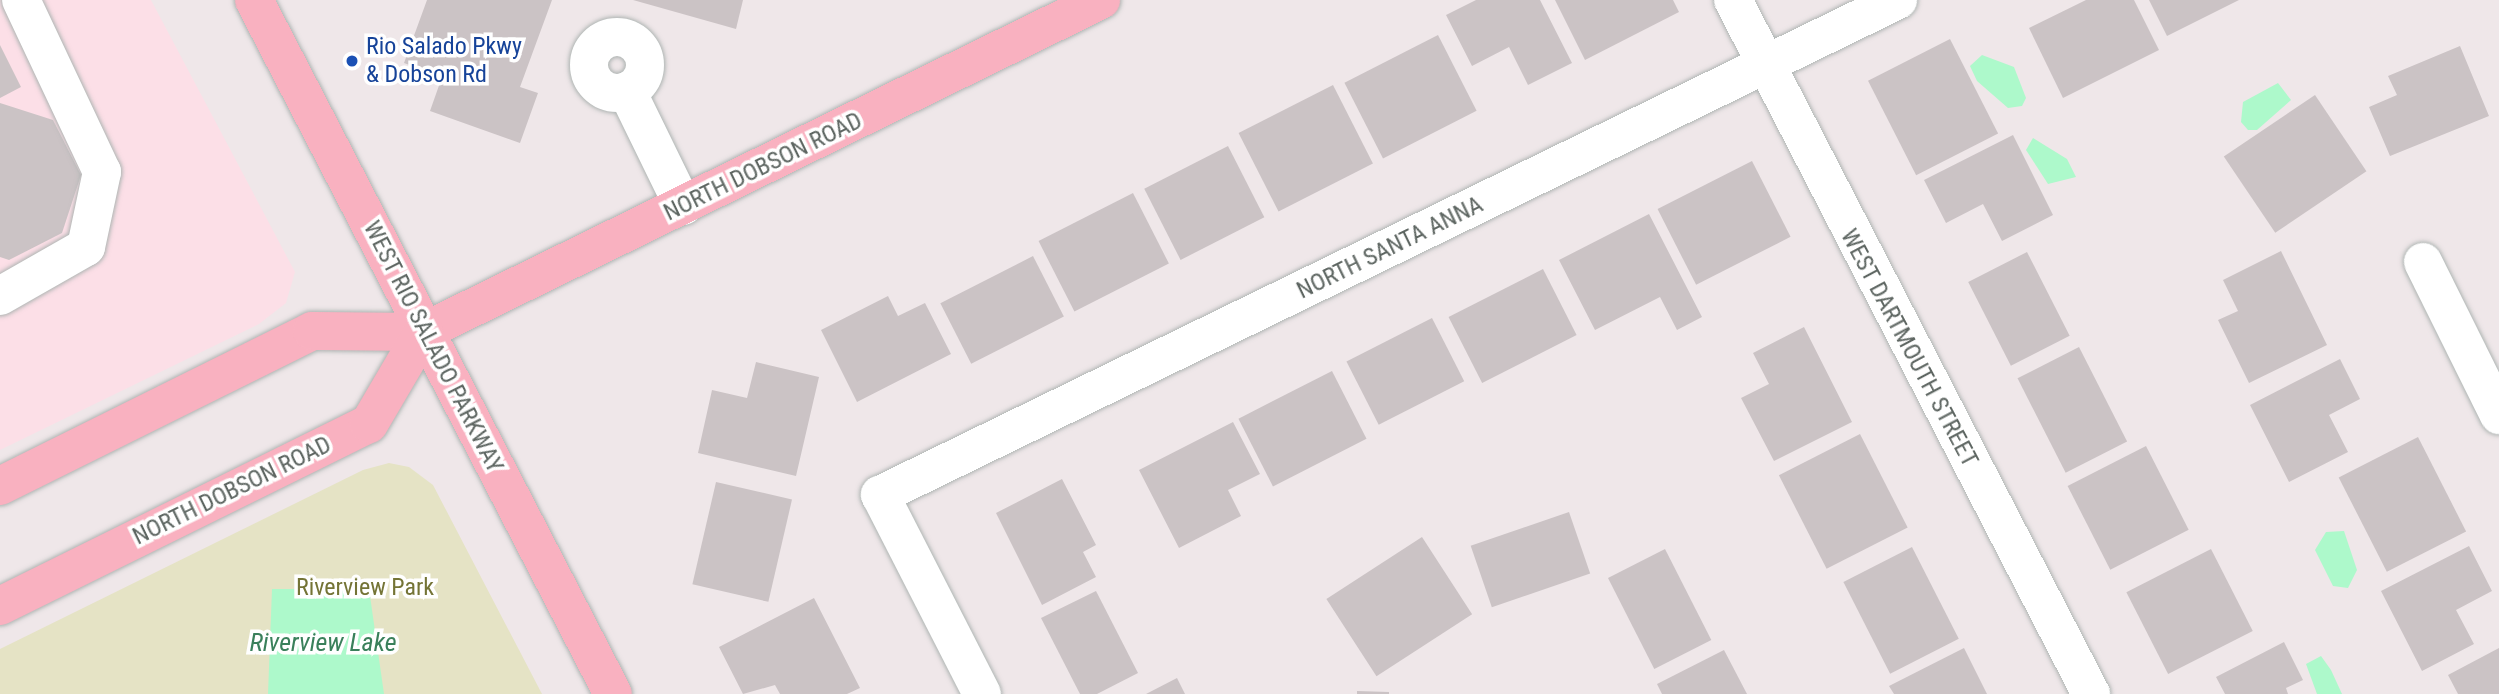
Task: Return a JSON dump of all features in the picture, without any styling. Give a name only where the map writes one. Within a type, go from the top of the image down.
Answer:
[{"type":"main road","name":"WEST RIO SALADO PARKWAY","points":[[254,0],[423,332],[613,694]]},
{"type":"main road","name":"NORTH DOBSON ROAD","points":[[0,486],[312,331],[423,332],[1101,0]]},
{"type":"main road","name":"NORTH DOBSON ROAD","points":[[0,606],[369,424],[423,332]]},
{"type":"street","points":[[0,296],[86,247],[103,173],[20,0]]},
{"type":"street","name":"WEST DARTMOUTH STREET","points":[[1733,0],[1763,68],[2091,694]]},
{"type":"street","name":"NORTH SANTA ANNA","points":[[982,694],[880,495],[1763,68],[1898,0]]},
{"type":"street","points":[[626,91],[683,205]]},
{"type":"street","points":[[2423,262],[2499,415]]},
{"type":"shaded area","points":[[0,0],[151,0],[295,272],[286,303],[259,324],[0,450]]},
{"type":"green space","name":"Riverview Park","points":[[389,463],[409,467],[433,485],[542,694],[0,694],[0,649],[363,470]]},
{"type":"water","points":[[1982,55],[2014,67],[2026,98],[2022,106],[2008,108],[1977,81],[1970,66]]},
{"type":"water","points":[[2278,83],[2291,100],[2257,130],[2248,130],[2241,122],[2243,102]]},
{"type":"water","points":[[2033,138],[2067,159],[2076,177],[2048,184],[2026,150]]},
{"type":"water","points":[[2344,531],[2357,570],[2348,588],[2333,586],[2315,550],[2326,532]]},
{"type":"water","name":"Riverview Lake","points":[[272,589],[369,589],[384,694],[268,694]]},
{"type":"water","points":[[2321,656],[2342,694],[2317,694],[2306,664]]},
{"type":"building","points":[[427,0],[552,0],[520,87],[538,93],[520,143],[430,111],[442,77],[404,63]]},
{"type":"building","points":[[633,0],[743,0],[736,29]]},
{"type":"building","points":[[1476,0],[1540,0],[1572,63],[1528,85],[1509,47],[1472,66],[1446,15]]},
{"type":"building","points":[[1555,0],[1673,0],[1679,12],[1585,60]]},
{"type":"building","points":[[2086,0],[2134,0],[2159,50],[2063,98],[2029,28]]},
{"type":"building","points":[[2149,0],[2239,0],[2167,36]]},
{"type":"building","points":[[1438,35],[1477,111],[1383,158],[1344,83]]},
{"type":"building","points":[[1950,39],[1998,133],[1916,175],[1868,81]]},
{"type":"building","points":[[0,45],[21,87],[0,98]]},
{"type":"building","points":[[2460,46],[2489,116],[2390,156],[2369,107],[2397,95],[2388,76]]},
{"type":"building","points":[[1333,85],[1373,163],[1279,212],[1239,133]]},
{"type":"building","points":[[2315,95],[2366,171],[2275,233],[2224,157]]},
{"type":"building","points":[[0,103],[53,120],[81,175],[62,233],[9,260],[0,257]]},
{"type":"building","points":[[2013,135],[2053,215],[2002,241],[1983,204],[1946,223],[1924,180]]},
{"type":"building","points":[[1228,146],[1264,217],[1181,260],[1144,189]]},
{"type":"building","points":[[1752,161],[1791,237],[1696,285],[1658,209]]},
{"type":"building","points":[[1133,193],[1169,263],[1074,312],[1039,241]]},
{"type":"building","points":[[1649,214],[1702,317],[1677,330],[1660,297],[1595,330],[1559,260]]},
{"type":"building","points":[[2281,251],[2327,345],[2249,383],[2218,320],[2238,311],[2223,280]]},
{"type":"building","points":[[2027,252],[2070,336],[2011,366],[1968,282]]},
{"type":"building","points":[[1033,256],[1064,317],[971,364],[940,303]]},
{"type":"building","points":[[1543,269],[1577,335],[1482,383],[1449,317]]},
{"type":"building","points":[[888,296],[898,316],[925,303],[951,354],[857,402],[821,330]]},
{"type":"building","points":[[1432,318],[1464,381],[1379,425],[1346,362]]},
{"type":"building","points":[[1804,327],[1852,422],[1774,461],[1741,398],[1769,384],[1753,353]]},
{"type":"building","points":[[2079,347],[2127,441],[2066,473],[2018,378]]},
{"type":"building","points":[[2340,359],[2360,399],[2329,415],[2348,452],[2289,482],[2250,405]]},
{"type":"building","points":[[756,362],[819,377],[796,476],[698,453],[712,390],[747,398]]},
{"type":"building","points":[[1332,371],[1367,439],[1273,486],[1238,419]]},
{"type":"building","points":[[1233,422],[1260,474],[1228,490],[1241,516],[1179,548],[1139,470]]},
{"type":"building","points":[[1860,434],[1908,528],[1827,569],[1779,475]]},
{"type":"building","points":[[2418,437],[2466,531],[2387,572],[2339,477]]},
{"type":"building","points":[[2146,446],[2189,530],[2110,570],[2068,486]]},
{"type":"building","points":[[1062,479],[1096,545],[1083,552],[1096,577],[1042,605],[996,513]]},
{"type":"building","points":[[716,482],[792,500],[768,602],[692,584]]},
{"type":"building","points":[[1569,512],[1590,573],[1492,607],[1471,546]]},
{"type":"building","points":[[1422,537],[1472,614],[1376,676],[1326,599]]},
{"type":"building","points":[[2469,546],[2492,591],[2456,610],[2474,644],[2422,671],[2381,591]]},
{"type":"building","points":[[1912,547],[1959,639],[1890,674],[1843,582]]},
{"type":"building","points":[[1665,549],[1711,640],[1654,669],[1608,578]]},
{"type":"building","points":[[2211,549],[2253,631],[2168,674],[2126,592]]},
{"type":"building","points":[[1096,591],[1138,673],[1097,694],[1080,694],[1041,618]]},
{"type":"building","points":[[814,598],[860,688],[847,694],[780,694],[775,685],[743,694],[719,647]]},
{"type":"building","points":[[2284,642],[2303,680],[2286,688],[2288,694],[2225,694],[2216,677]]},
{"type":"building","points":[[1964,648],[1987,694],[1894,694],[1889,686]]},
{"type":"building","points":[[2499,648],[2499,694],[2458,694],[2448,675]]},
{"type":"building","points":[[1724,650],[1747,694],[1662,694],[1657,684]]},
{"type":"building","points":[[1177,678],[1185,694],[1146,694]]},
{"type":"building","points":[[1357,691],[1389,692],[1389,694],[1357,694]]},
{"type":"place","name":"Rio Salado Pkwy & Dobson Rd","points":[[352,61]]}]
